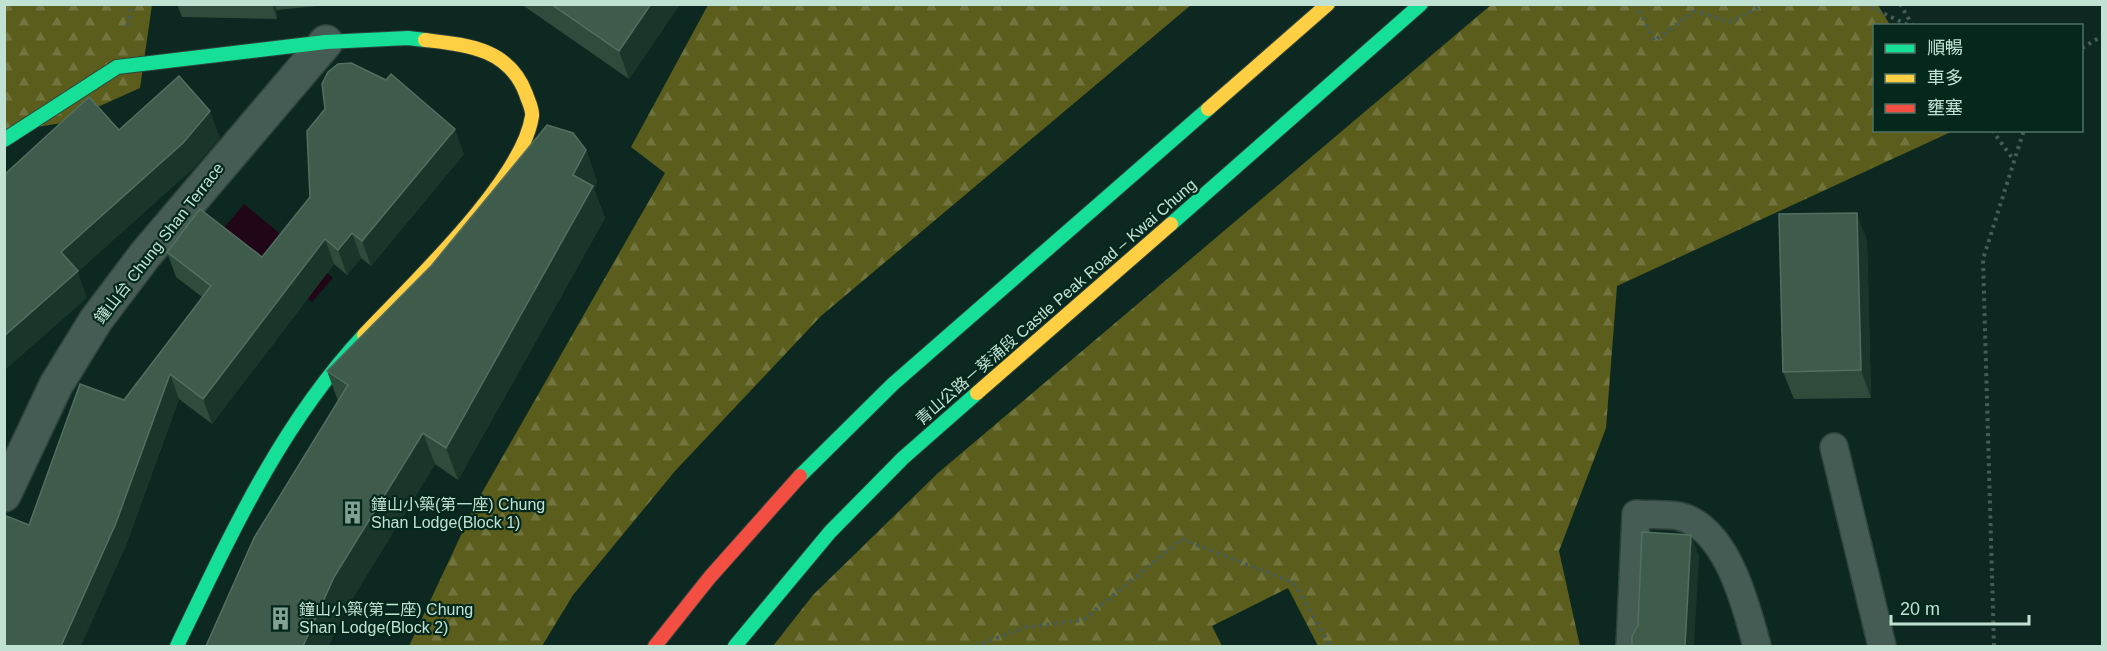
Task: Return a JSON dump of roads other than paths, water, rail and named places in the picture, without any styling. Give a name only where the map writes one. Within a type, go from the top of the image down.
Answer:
[{"type":"main road","points":[[656,646],[720,566],[840,434],[911,369],[1328,4]]},
{"type":"main road","name":"青山公路－葵涌段 Castle Peak Road – Kwai Chung","points":[[735,646],[830,532],[903,458],[1421,4]]},
{"type":"main road","points":[[4,140],[117,67],[326,42],[408,38],[470,45],[501,59],[522,83],[533,113],[525,143],[494,190],[450,243],[335,366],[296,420],[247,501],[177,646]]},
{"type":"street","name":"鐘山台 Chung Shan Terrace","points":[[4,495],[56,384],[96,320],[160,237],[326,42]]},
{"type":"lane","points":[[1834,447],[1881,646]]},
{"type":"lane","points":[[1630,646],[1636,514],[1680,516],[1711,534],[1742,588],[1757,646]]},
{"type":"place","name":"鐘山小築(第一座) Chung Shan Lodge(Block 1)","points":[[353,513]]},
{"type":"place","name":"鐘山小築(第二座) Chung Shan Lodge(Block 2)","points":[[281,618]]}]
